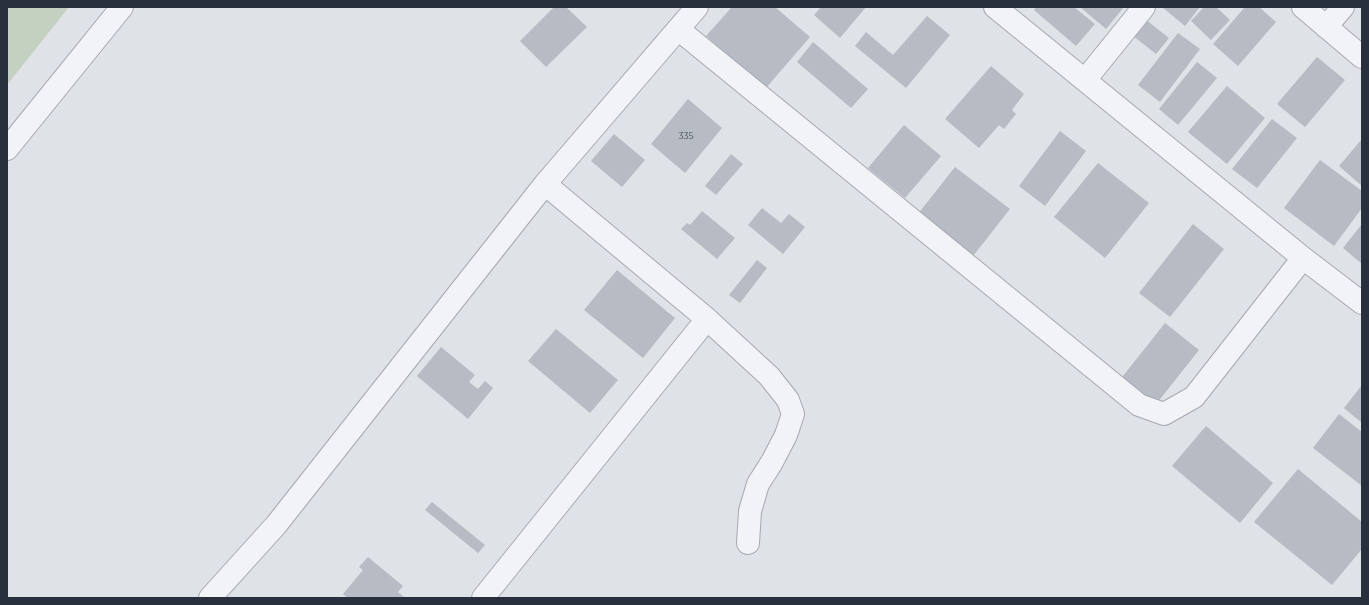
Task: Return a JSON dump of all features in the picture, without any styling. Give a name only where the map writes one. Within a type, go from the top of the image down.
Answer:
[{"type":"street","points":[[7,148],[122,7]]},
{"type":"street","points":[[210,598],[276,525],[545,184],[697,7]]},
{"type":"street","points":[[995,7],[1304,258],[1362,303]]},
{"type":"street","points":[[1084,80],[1144,7]]},
{"type":"street","points":[[1303,7],[1362,57]]},
{"type":"street","points":[[1326,27],[1343,7]]},
{"type":"street","points":[[678,29],[1139,405],[1164,414],[1194,397],[1304,258]]},
{"type":"street","points":[[545,184],[707,319],[769,376],[788,400],[793,414],[786,435],[772,462],[758,484],[750,511],[748,543]]},
{"type":"street","points":[[483,598],[707,319]]},
{"type":"green space","points":[[7,7],[69,7],[7,85]]},
{"type":"building","points":[[554,7],[566,7],[587,27],[546,67],[520,41]]},
{"type":"building","points":[[732,7],[775,7],[810,37],[766,88],[706,36]]},
{"type":"building","points":[[821,7],[866,7],[840,38],[814,15]]},
{"type":"building","points":[[1036,7],[1074,7],[1095,24],[1076,46],[1034,10]]},
{"type":"building","points":[[1080,7],[1124,7],[1106,29]]},
{"type":"building","points":[[1162,7],[1200,7],[1185,26]]},
{"type":"building","points":[[1204,7],[1216,7],[1230,20],[1211,40],[1191,21]]},
{"type":"building","points":[[1245,7],[1259,7],[1276,22],[1238,66],[1213,44]]},
{"type":"building","points":[[927,16],[950,35],[906,88],[855,46],[866,32],[893,55]]},
{"type":"building","points":[[1145,19],[1169,38],[1156,54],[1132,35]]},
{"type":"building","points":[[1178,33],[1200,49],[1160,102],[1138,85]]},
{"type":"building","points":[[813,42],[868,89],[851,108],[797,62]]},
{"type":"building","points":[[1317,57],[1345,80],[1305,127],[1277,104]]},
{"type":"building","points":[[1197,62],[1217,78],[1178,125],[1159,109]]},
{"type":"building","points":[[991,66],[1024,94],[1012,110],[1016,114],[1004,129],[999,125],[979,148],[945,119]]},
{"type":"building","points":[[1227,86],[1265,118],[1227,164],[1188,132]]},
{"type":"building","points":[[688,99],[722,128],[685,173],[651,144]]},
{"type":"building","points":[[1272,119],[1297,138],[1257,188],[1232,169]]},
{"type":"building","points":[[904,125],[941,156],[905,198],[868,168]]},
{"type":"building","points":[[1060,131],[1086,151],[1045,206],[1019,186]]},
{"type":"building","points":[[614,134],[645,160],[622,187],[591,161]]},
{"type":"building","points":[[1362,139],[1362,186],[1339,166]]},
{"type":"building","points":[[731,154],[743,164],[716,195],[705,186]]},
{"type":"building","points":[[1320,160],[1362,191],[1362,208],[1334,246],[1284,208]]},
{"type":"building","points":[[1098,163],[1149,203],[1105,258],[1054,217]]},
{"type":"building","points":[[955,167],[1010,209],[973,256],[918,214]]},
{"type":"building","points":[[762,208],[781,223],[789,214],[805,227],[783,254],[748,225]]},
{"type":"building","points":[[702,211],[735,238],[717,259],[681,229],[687,223],[690,225]]},
{"type":"building","points":[[1193,224],[1224,249],[1170,317],[1139,293]]},
{"type":"building","points":[[1362,224],[1362,264],[1343,248]]},
{"type":"building","points":[[757,260],[767,268],[740,303],[729,295]]},
{"type":"building","points":[[617,270],[675,318],[643,358],[584,310]]},
{"type":"building","points":[[1165,323],[1199,350],[1153,408],[1119,381]]},
{"type":"building","points":[[556,329],[618,380],[590,413],[528,361]]},
{"type":"building","points":[[441,347],[475,375],[469,382],[478,389],[485,381],[493,388],[468,419],[417,376]]},
{"type":"building","points":[[1362,385],[1362,423],[1344,408]]},
{"type":"building","points":[[1339,414],[1362,432],[1362,486],[1313,448]]},
{"type":"building","points":[[1206,426],[1273,483],[1240,523],[1172,466]]},
{"type":"building","points":[[1298,469],[1362,522],[1362,549],[1332,585],[1254,522]]},
{"type":"building","points":[[432,502],[485,545],[478,553],[425,510]]},
{"type":"building","points":[[368,557],[403,586],[398,592],[405,598],[348,598],[343,594],[363,570],[359,567]]}]
